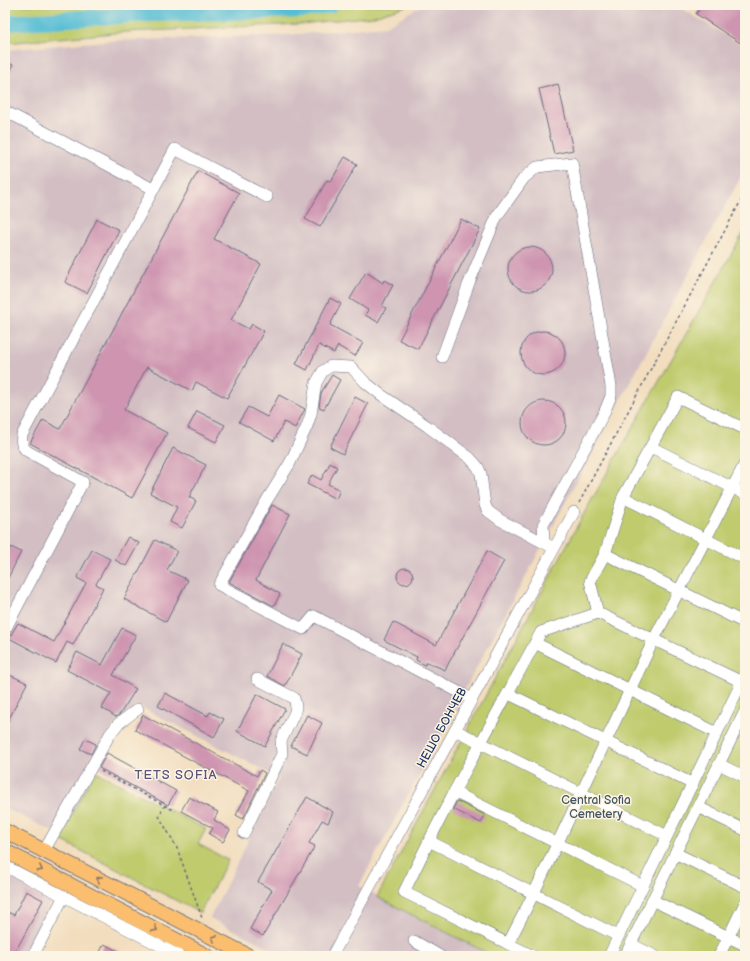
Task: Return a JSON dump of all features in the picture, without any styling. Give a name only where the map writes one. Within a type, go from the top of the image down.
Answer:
[{"type":"main road","points":[[5,831],[249,956]]},
{"type":"main road","points":[[5,851],[207,956]]},
{"type":"street","points":[[5,112],[153,189]]},
{"type":"street","points":[[5,630],[83,482],[27,451],[22,446],[22,435],[175,148],[267,197]]},
{"type":"street","points":[[442,357],[468,283],[497,216],[524,178],[537,167],[572,163],[611,386],[611,396],[604,413],[543,525],[544,542]]},
{"type":"street","points":[[472,699],[314,616],[303,629],[219,585],[267,500],[290,463],[307,426],[311,414],[316,383],[323,371],[331,366],[351,367],[365,382],[380,394],[411,414],[452,444],[470,458],[478,467],[485,505],[488,511],[500,520],[554,548]]},
{"type":"street","points":[[598,612],[590,581],[605,554],[623,497],[678,397],[745,429]]},
{"type":"street","points":[[651,447],[745,494]]},
{"type":"street","points":[[508,944],[534,893],[654,639],[745,463]]},
{"type":"street","points":[[623,497],[745,559]]},
{"type":"street","name":"НЕШО БОНЧЕВ","points":[[332,956],[574,512]]},
{"type":"street","points":[[605,554],[745,623]]},
{"type":"street","points":[[532,956],[404,892],[454,792],[541,632],[598,612],[654,639],[743,678],[609,956]]},
{"type":"street","points":[[536,643],[717,733]]},
{"type":"street","points":[[244,833],[282,754],[281,741],[296,706],[294,698],[257,679]]},
{"type":"street","points":[[508,694],[693,784]]},
{"type":"street","points":[[44,851],[110,734],[118,724],[138,709]]},
{"type":"street","points":[[625,956],[719,764],[744,718]]},
{"type":"street","points":[[455,730],[668,836]]},
{"type":"street","points":[[719,764],[745,777]]},
{"type":"street","points":[[454,792],[643,886]]},
{"type":"street","points":[[698,807],[745,830]]},
{"type":"street","points":[[429,841],[618,936]]},
{"type":"street","points":[[675,853],[745,887]]},
{"type":"street","points":[[5,866],[180,956]]},
{"type":"street","points":[[33,956],[64,896]]},
{"type":"street","points":[[652,900],[745,945]]},
{"type":"street","points":[[719,956],[745,903]]},
{"type":"street","points":[[414,941],[440,956]]},
{"type":"street","points":[[631,944],[655,956]]},
{"type":"path","points":[[574,512],[745,193]]},
{"type":"path","points":[[92,767],[175,811]]},
{"type":"path","points":[[165,805],[159,816],[177,848],[202,918]]},
{"type":"shaded area","points":[[422,5],[676,5],[745,47],[745,169],[359,886],[493,956],[285,956],[210,918],[279,778],[139,706],[113,726],[54,832],[5,808],[5,50],[106,41],[288,35],[386,26]]},
{"type":"shaded area","points":[[5,874],[52,899],[23,956],[5,956]]},
{"type":"green space","points":[[5,5],[409,5],[374,16],[302,24],[125,32],[5,43]]},
{"type":"green space","name":"Central Sofia Cemetery","points":[[745,230],[745,956],[493,956],[377,897],[582,517]]},
{"type":"green space","points":[[95,771],[206,829],[198,844],[228,860],[200,913],[59,839]]},
{"type":"building","points":[[702,5],[745,5],[745,46],[696,14]]},
{"type":"building","points":[[5,61],[13,65],[5,82]]},
{"type":"building","points":[[558,84],[573,150],[554,154],[539,89]]},
{"type":"building","points":[[345,157],[357,164],[320,227],[305,219],[327,180],[331,181]]},
{"type":"building","points":[[198,171],[239,193],[214,239],[261,264],[231,320],[249,329],[252,324],[264,331],[227,398],[196,382],[192,391],[147,367],[124,410],[167,433],[132,498],[30,443],[43,420],[60,429]]},
{"type":"building","points":[[97,219],[119,230],[87,293],[65,282]]},
{"type":"building","points":[[461,219],[480,229],[418,349],[399,340]]},
{"type":"building","points":[[526,247],[534,247],[539,248],[546,253],[551,260],[551,278],[546,285],[539,290],[526,291],[518,288],[511,281],[508,273],[508,265],[511,257],[518,250]]},
{"type":"building","points":[[366,272],[383,283],[384,280],[393,285],[382,306],[386,308],[378,322],[365,315],[368,310],[350,299]]},
{"type":"building","points":[[330,298],[341,304],[330,325],[363,343],[355,356],[338,346],[334,353],[319,345],[307,370],[296,364]]},
{"type":"building","points":[[539,331],[547,331],[552,332],[559,337],[564,344],[564,362],[559,369],[552,374],[539,375],[531,372],[524,365],[521,357],[521,349],[524,341],[531,334]]},
{"type":"building","points":[[332,375],[340,380],[324,409],[319,407],[321,393]]},
{"type":"building","points":[[279,395],[305,409],[295,428],[284,422],[274,441],[239,422],[248,407],[267,417]]},
{"type":"building","points":[[355,397],[368,404],[343,454],[330,447]]},
{"type":"building","points":[[540,401],[548,401],[553,402],[560,407],[565,414],[565,432],[560,439],[553,444],[540,445],[532,442],[525,435],[522,427],[522,419],[525,411],[532,404]]},
{"type":"building","points":[[197,411],[225,425],[216,442],[188,428]]},
{"type":"building","points":[[173,448],[206,465],[189,497],[196,501],[182,528],[170,522],[177,507],[150,493]]},
{"type":"building","points":[[330,463],[337,467],[328,484],[340,490],[336,499],[307,484],[312,475],[321,480]]},
{"type":"building","points":[[272,505],[290,514],[256,580],[280,594],[274,606],[229,582]]},
{"type":"building","points":[[128,537],[139,543],[126,566],[115,560]]},
{"type":"building","points":[[155,540],[177,551],[167,570],[188,580],[166,622],[124,599]]},
{"type":"building","points":[[11,547],[21,552],[5,584],[5,558]]},
{"type":"building","points":[[92,550],[110,559],[96,584],[103,588],[73,645],[67,642],[56,663],[9,638],[18,623],[54,642],[86,583],[77,578]]},
{"type":"building","points":[[487,551],[504,561],[445,670],[427,662],[425,665],[416,660],[417,657],[384,640],[393,622],[436,645]]},
{"type":"building","points":[[405,568],[412,573],[413,576],[408,583],[405,584],[398,579],[397,576],[402,569]]},
{"type":"building","points":[[122,628],[136,635],[113,675],[136,689],[120,714],[116,717],[102,708],[111,693],[67,670],[77,652],[102,665]]},
{"type":"building","points":[[283,644],[302,654],[285,686],[267,676]]},
{"type":"building","points":[[10,675],[27,683],[5,727],[5,685]]},
{"type":"building","points":[[165,693],[208,716],[210,712],[224,719],[214,737],[158,706]]},
{"type":"building","points":[[257,694],[285,709],[265,746],[237,731]]},
{"type":"building","points":[[143,715],[257,776],[260,770],[265,773],[243,819],[236,815],[249,791],[135,730]]},
{"type":"building","points":[[307,715],[322,723],[307,754],[291,746]]},
{"type":"building","points":[[85,739],[96,744],[91,754],[80,749]]},
{"type":"building","points":[[107,753],[176,791],[168,805],[99,768]]},
{"type":"building","points":[[189,797],[218,812],[214,820],[230,830],[223,842],[209,834],[213,828],[181,811]]},
{"type":"building","points":[[307,797],[333,812],[328,823],[322,820],[309,843],[315,846],[263,936],[250,929],[272,890],[258,882]]},
{"type":"building","points":[[457,801],[485,815],[481,823],[453,809]]},
{"type":"building","points":[[26,891],[43,900],[13,956],[5,956],[5,911],[14,915]]},
{"type":"building","points":[[104,944],[128,956],[98,956]]},
{"type":"waterway","points":[[5,23],[149,14],[304,10],[330,5]]},
{"type":"district","name":"TETS SOFIA","points":[[176,775]]}]
